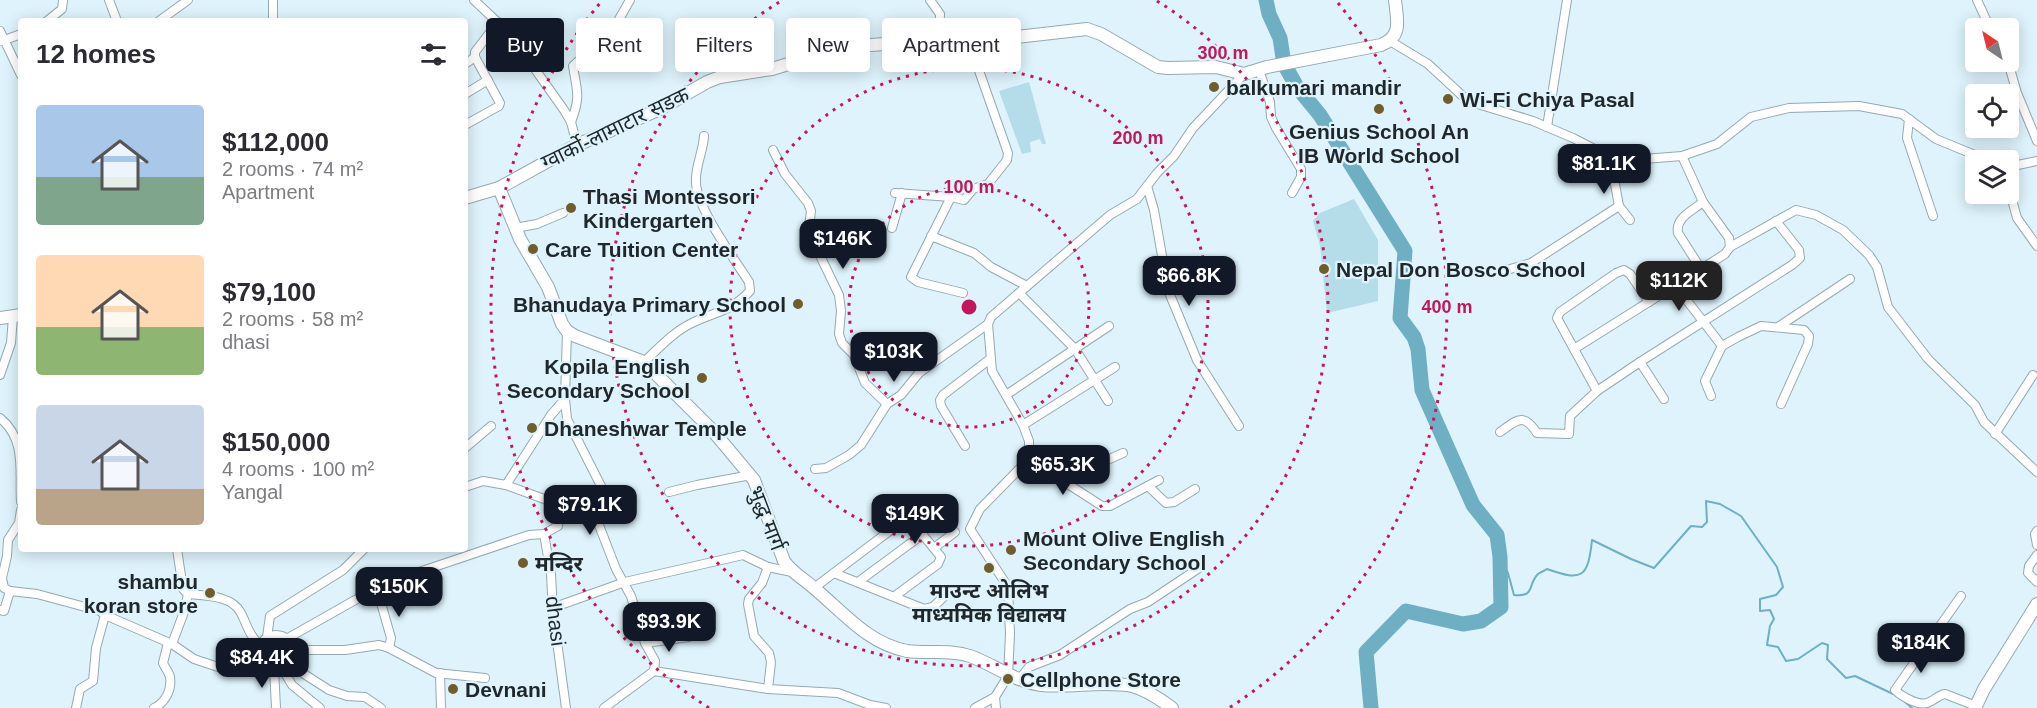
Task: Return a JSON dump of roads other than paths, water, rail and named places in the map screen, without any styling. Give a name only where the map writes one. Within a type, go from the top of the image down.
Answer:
[{"type":"street","points":[[50,18],[63,9],[63,0]]},
{"type":"street","points":[[109,0],[116,18]]},
{"type":"street","points":[[163,18],[188,0]]},
{"type":"street","points":[[273,0],[273,18]]},
{"type":"street","points":[[474,0],[494,18]]},
{"type":"street","points":[[571,122],[579,91],[573,66],[614,28],[630,0]]},
{"type":"street","points":[[930,0],[940,14],[940,18]]},
{"type":"street","points":[[1395,0],[1398,27],[1390,41],[1428,64],[1468,101],[1547,127],[1610,157],[1644,159],[1682,156],[1717,144],[1751,117],[1789,108],[1859,106],[1902,114],[1936,139],[1965,151]]},
{"type":"street","points":[[1547,127],[1566,0]]},
{"type":"street","points":[[1977,0],[1985,18]]},
{"type":"street","name":"ग्वार्को-लामाटार सडक","points":[[1021,36],[1087,29],[1101,34],[1158,67],[1216,67],[1244,74],[1263,68],[1381,45],[1390,41]]},
{"type":"street","points":[[0,31],[2,40],[18,69]]},
{"type":"street","points":[[2,40],[18,35]]},
{"type":"street","points":[[468,123],[500,106],[500,99],[475,57],[475,52],[486,38]]},
{"type":"street","name":"ग्वार्को-लामाटार सडक","points":[[468,197],[500,188],[577,145],[660,109],[720,77],[772,69],[844,47],[882,44]]},
{"type":"street","points":[[468,62],[475,57]]},
{"type":"street","points":[[1263,68],[1275,128],[1301,169],[1301,177],[1292,193]]},
{"type":"street","points":[[536,72],[571,122],[577,145]]},
{"type":"street","points":[[892,228],[898,193],[964,200],[973,189],[988,184],[1007,160],[1008,153],[979,72]]},
{"type":"street","points":[[2011,72],[2037,141]]},
{"type":"street","points":[[1013,678],[1008,587],[970,529],[980,509],[1029,459],[1029,441],[1023,425],[992,371],[988,324],[998,310],[1110,215],[1137,199],[1174,156],[1193,128],[1244,74]]},
{"type":"street","points":[[468,92],[488,80]]},
{"type":"street","points":[[1909,119],[1907,138],[1933,216]]},
{"type":"street","points":[[644,362],[680,330],[692,322],[721,313],[740,301],[750,291],[750,282],[708,217],[696,186],[696,170],[703,152],[704,136]]},
{"type":"street","points":[[773,150],[785,174],[808,203],[811,211],[809,227],[812,239],[839,294],[842,311],[839,334],[843,343],[854,356],[865,383],[887,404]]},
{"type":"street","points":[[1682,156],[1703,202],[1729,238],[1730,247]]},
{"type":"street","points":[[1610,157],[1619,206],[1630,220]]},
{"type":"street","points":[[2019,165],[2037,161]]},
{"type":"street","points":[[1147,186],[1154,210],[1168,290],[1197,360],[1239,426]]},
{"type":"street","points":[[500,188],[515,228],[544,277],[562,324],[567,331],[565,399],[567,419],[601,486],[597,520],[616,569],[632,596],[645,643],[655,661],[654,671]]},
{"type":"street","points":[[951,197],[911,276],[918,282],[963,294]]},
{"type":"street","points":[[1701,269],[1677,229],[1681,219],[1703,202]]},
{"type":"street","points":[[2013,204],[2017,218],[2037,246]]},
{"type":"street","points":[[1500,272],[1531,263],[1619,206]]},
{"type":"street","points":[[1574,349],[1725,254],[1730,247],[1776,221],[1796,210],[1816,215],[1843,230],[1869,255],[1877,267],[1888,307],[1928,358],[1975,405],[1984,422],[2037,472]]},
{"type":"street","points":[[515,228],[537,224],[563,213]]},
{"type":"street","points":[[1500,432],[1518,420],[1525,419],[1531,423],[1537,433],[1569,434],[1570,416],[1597,391],[1792,266],[1800,258],[1799,250],[1776,221]]},
{"type":"street","points":[[931,236],[974,253],[991,267],[1027,286]]},
{"type":"street","points":[[1597,391],[1557,318],[1560,312],[1616,273],[1624,270],[1630,274],[1648,302]]},
{"type":"street","points":[[1779,327],[1850,279]]},
{"type":"street","points":[[1675,285],[1722,346]]},
{"type":"street","points":[[1019,293],[1075,349],[1108,401]]},
{"type":"street","points":[[0,375],[11,343],[11,316]]},
{"type":"street","points":[[815,469],[826,468],[861,445],[887,404],[901,395],[919,373],[988,324]]},
{"type":"street","points":[[1006,395],[1109,326]]},
{"type":"street","points":[[1711,396],[1705,381],[1722,346],[1761,326],[1804,330],[1809,336],[1809,344],[1781,404]]},
{"type":"street","name":"भुद्ध मार्ग","points":[[567,331],[644,362],[714,431],[751,475],[760,494],[780,553],[792,572],[814,588],[854,626],[885,644],[906,650],[968,656],[1013,678],[1041,685],[1132,687],[1152,695],[1172,708]]},
{"type":"street","points":[[965,446],[941,406],[940,400],[943,395],[990,359]]},
{"type":"street","points":[[1640,362],[1664,399]]},
{"type":"street","points":[[1023,425],[1114,367]]},
{"type":"street","points":[[1995,434],[2033,375]]},
{"type":"street","points":[[506,485],[550,415],[565,399]]},
{"type":"street","points":[[0,418],[8,424],[18,442]]},
{"type":"street","points":[[468,446],[492,426]]},
{"type":"street","points":[[1062,480],[1123,453]]},
{"type":"street","points":[[1029,459],[1102,506],[1110,506],[1159,480]]},
{"type":"street","points":[[669,492],[751,475]]},
{"type":"street","points":[[288,638],[377,590],[416,573],[529,534],[544,534],[558,526],[559,516],[555,503],[506,485],[483,481],[468,486]]},
{"type":"street","points":[[1148,486],[1166,503],[1174,502],[1195,489]]},
{"type":"street","points":[[814,588],[909,518],[940,557],[938,564],[894,596]]},
{"type":"street","points":[[18,523],[8,540],[2,578],[4,588],[100,611],[170,644],[194,659],[227,670],[265,665],[278,669],[292,686],[320,708]]},
{"type":"street","points":[[2037,531],[2035,534],[2037,544]]},
{"type":"street","points":[[934,548],[955,532]]},
{"type":"street","name":"dhasi","points":[[544,534],[551,574],[552,608],[566,708]]},
{"type":"street","points":[[858,582],[923,534]]},
{"type":"street","points":[[177,552],[181,584],[188,594],[228,600],[235,604],[247,630],[260,646]]},
{"type":"street","points":[[265,665],[260,656],[260,646],[267,637],[270,616],[343,570],[361,552]]},
{"type":"street","points":[[552,608],[624,582],[743,555],[768,567],[792,572]]},
{"type":"street","points":[[2037,555],[2029,566],[2028,573],[2037,582]]},
{"type":"street","points":[[768,567],[762,583],[749,599],[748,604],[754,636],[769,653],[771,662],[768,689]]},
{"type":"street","points":[[975,708],[995,698],[1013,678],[1029,667],[1060,655],[1130,609],[1148,602],[1198,568]]},
{"type":"street","points":[[834,573],[929,609],[952,589]]},
{"type":"street","points":[[377,590],[391,638],[389,648]]},
{"type":"street","points":[[0,610],[4,611],[10,591]]},
{"type":"street","points":[[154,708],[165,700],[168,690],[170,676],[163,663],[184,612],[188,594]]},
{"type":"street","points":[[1961,596],[1895,690],[1898,693],[1922,704],[1945,694],[1975,707],[2037,604]]},
{"type":"street","points":[[76,708],[80,689],[93,681],[96,648],[105,615]]},
{"type":"street","points":[[267,637],[277,634],[288,638],[294,650],[291,661],[278,669]]},
{"type":"street","points":[[645,643],[689,637]]},
{"type":"street","points":[[294,650],[345,650],[380,645],[436,673],[485,678]]},
{"type":"street","points":[[291,661],[304,674],[328,690],[347,696],[365,697],[381,708]]},
{"type":"street","points":[[276,708],[278,669]]},
{"type":"street","points":[[604,708],[654,671],[768,689],[838,693],[885,708]]},
{"type":"street","points":[[440,673],[441,708]]},
{"type":"street","points":[[995,698],[996,708]]},
{"type":"waterway","points":[[1266,0],[1269,14],[1280,38],[1284,64],[1297,87],[1320,115],[1405,251],[1400,318],[1414,337],[1418,349],[1422,390],[1473,505],[1497,535],[1501,607],[1481,621],[1463,624],[1406,611],[1366,652],[1371,708]]},
{"type":"waterway","points":[[1500,557],[1508,573],[1514,595],[1528,592],[1538,574],[1547,569],[1569,575],[1582,573],[1588,562],[1592,540],[1654,568],[1691,526],[1702,527],[1707,522],[1706,501],[1720,504],[1741,516],[1777,567],[1783,587],[1776,595],[1760,599],[1760,611],[1770,610],[1774,619],[1770,626],[1767,645],[1778,647],[1786,661],[1798,659],[1822,643],[1828,645],[1827,659],[1846,678],[1855,676],[1893,694]]},
{"type":"waterway","points":[[1905,702],[1912,708]]},
{"type":"place","name":"balkumari mandir","points":[[1214,87]]},
{"type":"place","name":"Wi-Fi Chiya Pasal","points":[[1448,99]]},
{"type":"place","name":"Genius School An IB World School","points":[[1379,109]]},
{"type":"place","name":"Thasi Montessori Kindergarten","points":[[571,208]]},
{"type":"place","name":"Care Tuition Center","points":[[533,249]]},
{"type":"place","name":"Nepal Don Bosco School","points":[[1324,269]]},
{"type":"place","name":"Bhanudaya Primary School","points":[[798,304]]},
{"type":"place","name":"Kopila English Secondary School","points":[[702,378]]},
{"type":"place","name":"Dhaneshwar Temple","points":[[532,428]]},
{"type":"place","name":"Mount Olive English Secondary School","points":[[1011,550]]},
{"type":"place","name":"मन्दिर","points":[[523,563]]},
{"type":"place","name":"माउन्ट ओलिभ माध्यमिक विद्यालय","points":[[989,568]]},
{"type":"place","name":"shambu koran store","points":[[210,593]]},
{"type":"place","name":"Cellphone Store","points":[[1008,679]]},
{"type":"place","name":"Devnani","points":[[453,689]]}]
